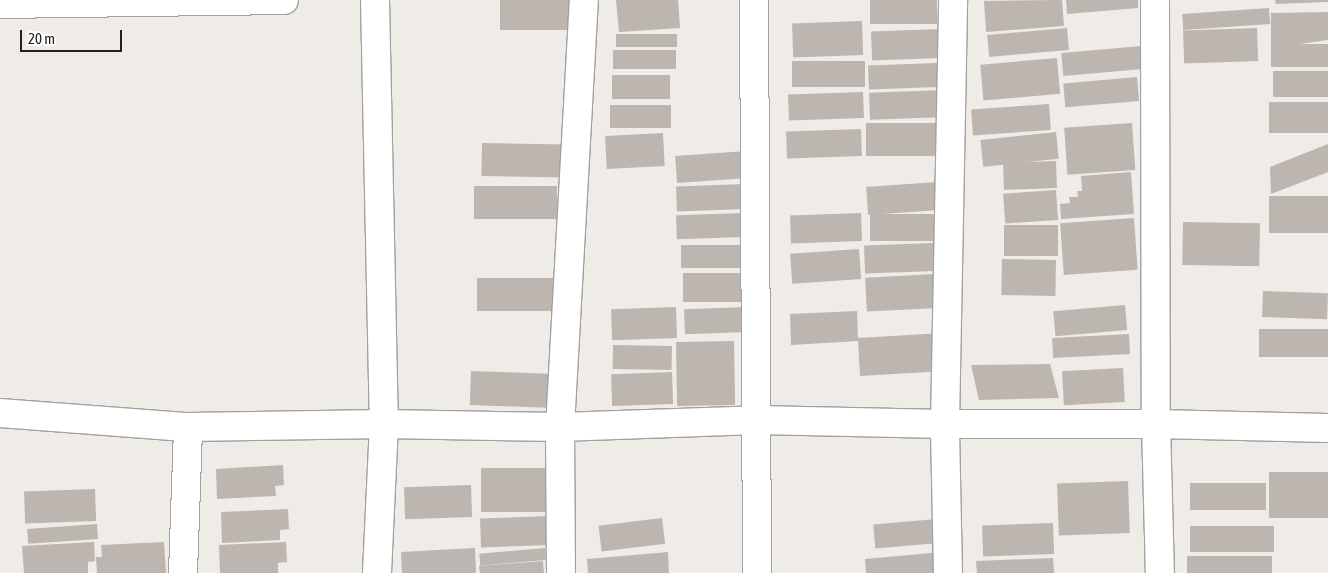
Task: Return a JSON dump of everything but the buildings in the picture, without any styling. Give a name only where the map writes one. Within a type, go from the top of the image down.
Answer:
[{"type":"street","points":[[0,4],[284,0]]},
{"type":"street","points":[[375,0],[384,424],[377,573]]},
{"type":"street","points":[[561,573],[560,427],[584,0]]},
{"type":"street","points":[[754,0],[757,573]]},
{"type":"street","points":[[948,573],[945,424],[953,0]]},
{"type":"street","points":[[1155,0],[1156,424],[1160,573]]},
{"type":"street","points":[[0,413],[188,427],[384,424],[560,427],[757,420],[945,424],[1156,424],[1328,428]]},
{"type":"street","points":[[183,573],[188,427]]}]
